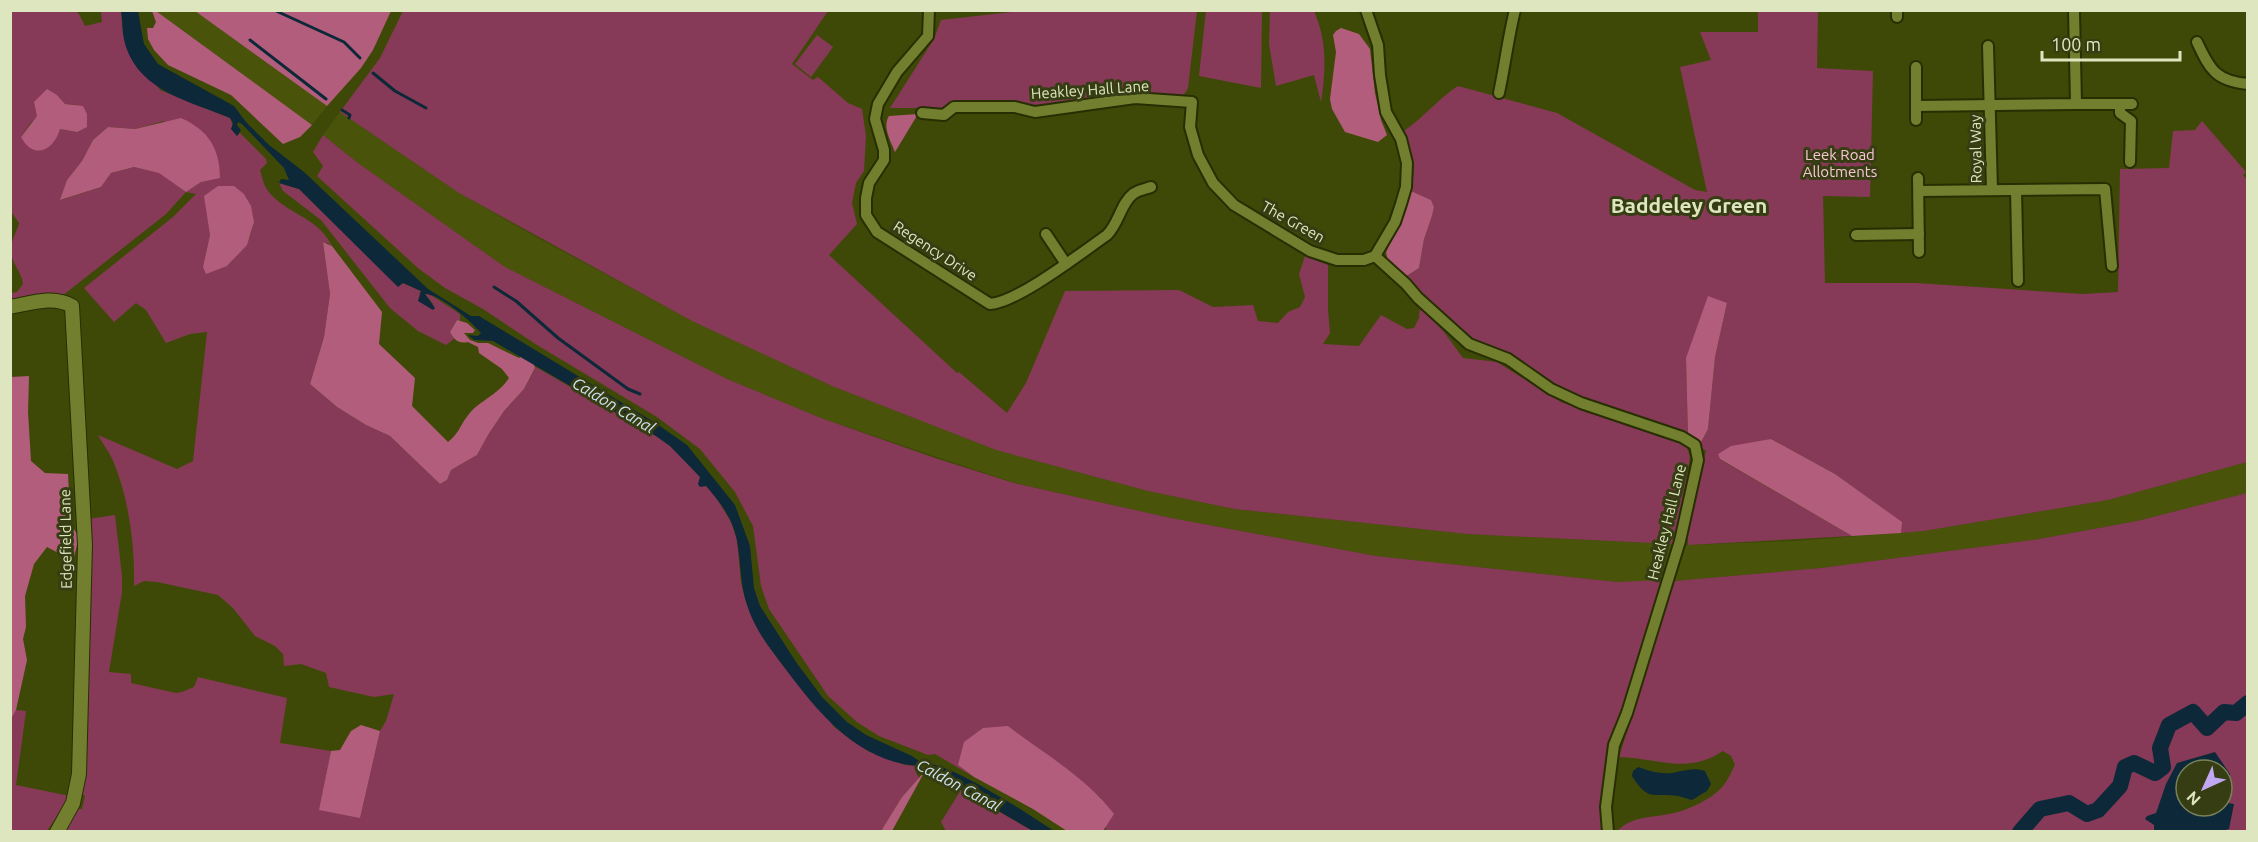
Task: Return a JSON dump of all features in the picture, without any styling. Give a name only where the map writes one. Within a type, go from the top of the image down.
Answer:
[{"type":"street","name":"Regency Drive","points":[[929,10],[928,36],[897,72],[878,104],[874,119],[884,150],[884,160],[869,183],[866,214],[878,232],[990,304],[999,303],[1066,264],[1115,228],[1125,205],[1134,193],[1151,187]]},
{"type":"street","points":[[1366,10],[1378,45],[1386,112],[1401,140],[1407,163],[1406,187],[1395,222],[1375,256]]},
{"type":"street","points":[[1497,86],[1507,60],[1509,34],[1515,10]]},
{"type":"street","points":[[2074,10],[2076,104]]},
{"type":"street","points":[[2194,39],[2214,73],[2229,82],[2247,84]]},
{"type":"street","points":[[1916,106],[1990,105],[1989,46]]},
{"type":"street","points":[[1916,67],[1916,120]]},
{"type":"street","name":"Heakley Hall Lane","points":[[922,113],[944,115],[954,106],[1015,107],[1035,112],[1135,98],[1192,102]]},
{"type":"street","name":"The Green","points":[[1192,102],[1190,127],[1198,155],[1214,183],[1234,205],[1310,251],[1337,260],[1364,260],[1375,256]]},
{"type":"street","name":"Royal Way","points":[[1992,190],[1990,105],[2076,104],[2120,109],[2132,104]]},
{"type":"street","points":[[2120,109],[2131,121],[2130,162]]},
{"type":"street","points":[[1918,178],[1919,252]]},
{"type":"street","points":[[1919,191],[2105,189],[2112,266]]},
{"type":"street","points":[[2016,190],[2018,281]]},
{"type":"street","points":[[1046,234],[1066,264]]},
{"type":"street","points":[[1856,235],[1919,234]]},
{"type":"street","name":"Heakley Hall Lane","points":[[1375,256],[1469,344],[1508,359],[1551,389],[1581,403],[1682,437],[1695,445],[1698,460],[1680,541],[1628,713],[1614,744],[1606,807],[1608,831]]},
{"type":"street","name":"Edgefield Lane","points":[[10,308],[39,301],[63,300],[72,306],[85,545],[79,774],[73,802],[57,831]]},
{"type":"shaded area","points":[[152,11],[156,11],[312,125],[300,137],[283,144],[231,95],[168,65],[154,50],[148,39],[147,28],[153,28],[156,22]]},
{"type":"shaded area","points":[[156,11],[195,11],[327,106],[312,125]]},
{"type":"shaded area","points":[[195,11],[391,11],[373,50],[361,68],[327,106]]},
{"type":"shaded area","points":[[1341,28],[1359,34],[1370,49],[1375,93],[1387,135],[1378,142],[1345,132],[1332,109],[1330,99],[1336,52],[1333,35]]},
{"type":"shaded area","points":[[47,89],[65,104],[83,106],[87,114],[87,127],[77,132],[60,129],[48,147],[37,151],[26,144],[21,137],[37,116],[34,102]]},
{"type":"shaded area","points":[[340,112],[459,193],[527,232],[692,321],[832,386],[996,450],[1148,491],[1233,509],[1467,534],[1688,545],[1797,541],[1924,531],[2108,500],[2247,462],[2247,493],[2137,521],[2039,539],[1821,568],[1687,580],[1617,582],[1376,556],[1171,518],[1015,483],[821,418],[727,379],[505,267],[358,163],[323,135]]},
{"type":"shaded area","points":[[918,114],[895,152],[886,125],[889,116]]},
{"type":"shaded area","points":[[181,118],[198,128],[211,141],[218,158],[220,178],[201,182],[186,192],[159,173],[134,167],[111,173],[101,187],[60,200],[67,180],[82,161],[93,140],[108,127],[135,129]]},
{"type":"shaded area","points":[[218,186],[234,186],[244,194],[251,206],[254,222],[247,245],[227,266],[206,274],[203,267],[210,235],[204,196]]},
{"type":"shaded area","points":[[1411,191],[1431,200],[1434,207],[1424,239],[1419,268],[1405,277],[1388,262],[1386,252],[1397,230]]},
{"type":"shaded area","points":[[323,242],[332,246],[382,312],[379,344],[415,378],[412,406],[448,442],[473,409],[500,389],[509,378],[502,369],[479,353],[478,347],[468,342],[459,342],[453,337],[450,332],[457,320],[467,323],[475,330],[473,333],[464,333],[470,340],[488,343],[519,358],[527,352],[532,358],[535,368],[524,389],[504,411],[477,455],[451,470],[447,480],[440,484],[390,436],[366,425],[337,407],[310,384],[324,337],[330,294]]},
{"type":"shaded area","points":[[1708,296],[1727,303],[1715,357],[1708,429],[1699,446],[1688,435],[1686,358]]},
{"type":"shaded area","points":[[29,376],[28,412],[31,461],[45,473],[68,474],[69,495],[63,512],[79,537],[74,557],[66,557],[47,547],[34,564],[25,596],[26,627],[23,639],[27,660],[16,710],[11,719],[11,377]]},
{"type":"shaded area","points":[[1771,439],[1835,474],[1902,522],[1901,533],[1852,536],[1720,459],[1718,454],[1731,446]]},
{"type":"shaded area","points":[[361,725],[380,731],[360,818],[319,810],[331,751],[340,750],[351,731]]},
{"type":"shaded area","points":[[1008,726],[1078,777],[1103,801],[1114,814],[1103,831],[1067,831],[1033,809],[974,777],[958,765],[964,742],[983,728]]},
{"type":"shaded area","points":[[925,771],[892,831],[881,831],[902,797]]},
{"type":"green space","points":[[1029,10],[1197,11],[1188,88],[1178,99],[1035,110],[955,102],[940,108],[890,108],[934,39],[941,20]]},
{"type":"green space","points":[[1206,10],[1262,11],[1261,88],[1199,76]]},
{"type":"green space","points":[[11,11],[75,11],[85,26],[102,22],[101,11],[121,11],[123,35],[160,90],[230,118],[237,136],[240,133],[266,159],[267,163],[260,170],[266,188],[281,203],[318,228],[332,246],[323,242],[330,294],[324,337],[310,384],[337,407],[366,425],[390,436],[440,484],[447,480],[451,470],[477,455],[504,411],[524,389],[535,369],[534,366],[656,436],[690,465],[716,497],[731,522],[737,539],[741,583],[746,602],[834,727],[868,751],[905,765],[920,766],[916,773],[919,778],[902,797],[881,831],[60,831],[75,809],[82,809],[85,796],[80,792],[88,519],[115,515],[122,592],[109,672],[131,674],[131,683],[176,693],[194,687],[198,677],[287,698],[280,743],[331,751],[320,809],[360,817],[380,731],[386,721],[394,694],[374,697],[329,687],[326,673],[301,664],[284,666],[283,654],[275,646],[255,636],[233,608],[218,595],[157,582],[144,581],[134,586],[132,539],[124,492],[112,459],[98,435],[177,469],[193,461],[207,332],[190,334],[166,343],[146,310],[136,303],[114,322],[84,288],[173,217],[196,194],[186,192],[166,214],[62,296],[43,294],[11,302],[11,293],[17,292],[23,284],[11,251],[19,223],[10,210]],"holes":[[[57,95],[65,104],[76,105],[77,132],[60,129],[21,137]],[[164,121],[201,182],[186,192],[160,173],[134,167],[111,173],[101,187],[61,200],[67,180],[82,161],[93,140],[108,127],[135,129]],[[244,194],[252,216],[251,234],[242,250],[227,266],[203,267],[210,235]]]},
{"type":"green space","points":[[403,11],[828,11],[792,64],[813,80],[818,77],[848,103],[862,109],[866,136],[864,171],[856,183],[852,203],[857,224],[829,255],[957,373],[959,372],[1007,413],[1026,383],[1065,291],[1179,290],[1213,307],[1253,305],[1258,321],[1278,323],[1288,312],[1300,307],[1305,297],[1299,274],[1305,256],[1328,265],[1330,333],[1323,344],[1359,346],[1381,315],[1407,329],[1414,328],[1419,318],[1420,307],[1444,332],[1463,358],[1497,362],[1561,402],[1679,442],[1687,448],[1690,457],[1676,541],[1672,544],[1467,534],[1234,509],[1148,491],[996,450],[832,386],[692,321],[459,193],[340,112],[380,58]]},
{"type":"green space","points":[[1270,11],[1314,11],[1321,33],[1324,55],[1321,102],[1314,75],[1276,86],[1269,44]]},
{"type":"green space","name":"Leek Road Allotments","points":[[1758,11],[1818,11],[1817,68],[1873,71],[1870,197],[1823,196],[1825,283],[1916,283],[2082,294],[2118,292],[2120,169],[2169,168],[2173,131],[2195,130],[2202,121],[2246,172],[2243,175],[2247,180],[2247,462],[2108,500],[1901,533],[1901,522],[1835,474],[1771,439],[1718,454],[1721,460],[1852,536],[1688,545],[1687,533],[1706,451],[1699,446],[1708,429],[1715,357],[1727,303],[1686,358],[1688,435],[1554,386],[1518,359],[1482,344],[1458,328],[1405,277],[1419,268],[1424,239],[1434,207],[1431,200],[1411,191],[1413,160],[1404,131],[1451,91],[1458,86],[1557,113],[1695,190],[1707,192],[1680,67],[1711,60],[1700,32],[1758,32]]},
{"type":"green space","points":[[817,35],[833,47],[811,77],[795,64]]},
{"type":"green space","points":[[323,135],[358,163],[505,267],[727,379],[821,418],[935,458],[1014,483],[1171,518],[1376,556],[1617,582],[1662,580],[1628,700],[1608,754],[1602,793],[1602,831],[1103,831],[1106,829],[1101,798],[1008,726],[958,765],[974,777],[935,754],[928,755],[879,736],[857,722],[828,696],[769,609],[761,586],[753,526],[735,492],[700,449],[657,417],[537,345],[483,309],[445,288],[418,268],[317,176],[323,166],[313,152]]},
{"type":"green space","points":[[279,183],[299,189],[398,286],[403,283],[421,291],[419,294],[434,305],[425,294],[426,292],[460,314],[460,321],[457,320],[450,332],[454,339],[446,345],[418,331],[390,308],[321,220],[283,191]]},
{"type":"green space","points":[[2247,493],[2247,831],[1617,831],[1630,822],[1674,813],[1700,803],[1723,786],[1735,765],[1731,756],[1723,751],[1710,758],[1685,764],[1619,757],[1674,581],[1821,568],[2039,539],[2137,521]]},
{"type":"green space","points":[[16,710],[26,711],[16,785],[70,796],[47,831],[11,831],[10,720]]},
{"type":"green space","points":[[961,790],[1033,831],[946,831],[941,822]]},
{"type":"water","name":"Caldon Canal","points":[[121,11],[138,11],[144,44],[158,64],[234,106],[269,145],[304,172],[428,289],[471,316],[479,316],[657,424],[687,445],[735,505],[750,546],[754,588],[760,606],[796,662],[822,697],[847,722],[866,735],[912,756],[922,763],[920,766],[898,763],[860,746],[828,720],[800,688],[764,640],[751,615],[743,589],[737,541],[729,518],[706,486],[700,487],[698,484],[700,477],[670,446],[493,341],[474,340],[468,335],[478,336],[481,333],[463,315],[439,298],[425,294],[435,308],[433,310],[418,301],[421,291],[403,283],[398,287],[299,189],[279,183],[281,179],[289,180],[284,168],[242,124],[238,122],[237,125],[241,130],[237,136],[231,129],[233,123],[230,118],[169,93],[143,75],[133,62],[126,47]]},
{"type":"water","points":[[2215,752],[2219,758],[2194,758]]},
{"type":"water","name":"Caldon Canal","points":[[926,763],[939,766],[972,781],[1054,831],[1033,831],[929,771],[925,767]]},
{"type":"water","points":[[1638,767],[1663,773],[1701,770],[1705,771],[1711,784],[1707,791],[1692,800],[1670,795],[1652,795],[1643,790],[1632,776],[1633,771]]},
{"type":"water","points":[[2174,769],[2174,818],[2231,818],[2229,829],[2218,832],[2154,831],[2154,825],[2145,819],[2156,813]]},
{"type":"waterway","points":[[274,10],[344,42],[360,58]]},
{"type":"waterway","points":[[250,40],[326,99]]},
{"type":"waterway","points":[[373,73],[395,91],[426,108]]},
{"type":"waterway","points":[[342,110],[350,115],[349,118]]},
{"type":"waterway","points":[[494,287],[516,301],[558,338],[628,389],[640,394]]},
{"type":"waterway","points":[[2020,832],[2040,809],[2069,803],[2087,814],[2098,810],[2120,786],[2125,767],[2134,763],[2155,773],[2163,767],[2160,748],[2169,725],[2193,712],[2207,728],[2224,712],[2236,713],[2248,703]]},
{"type":"district","name":"Baddeley Green","points":[[1689,206]]}]
